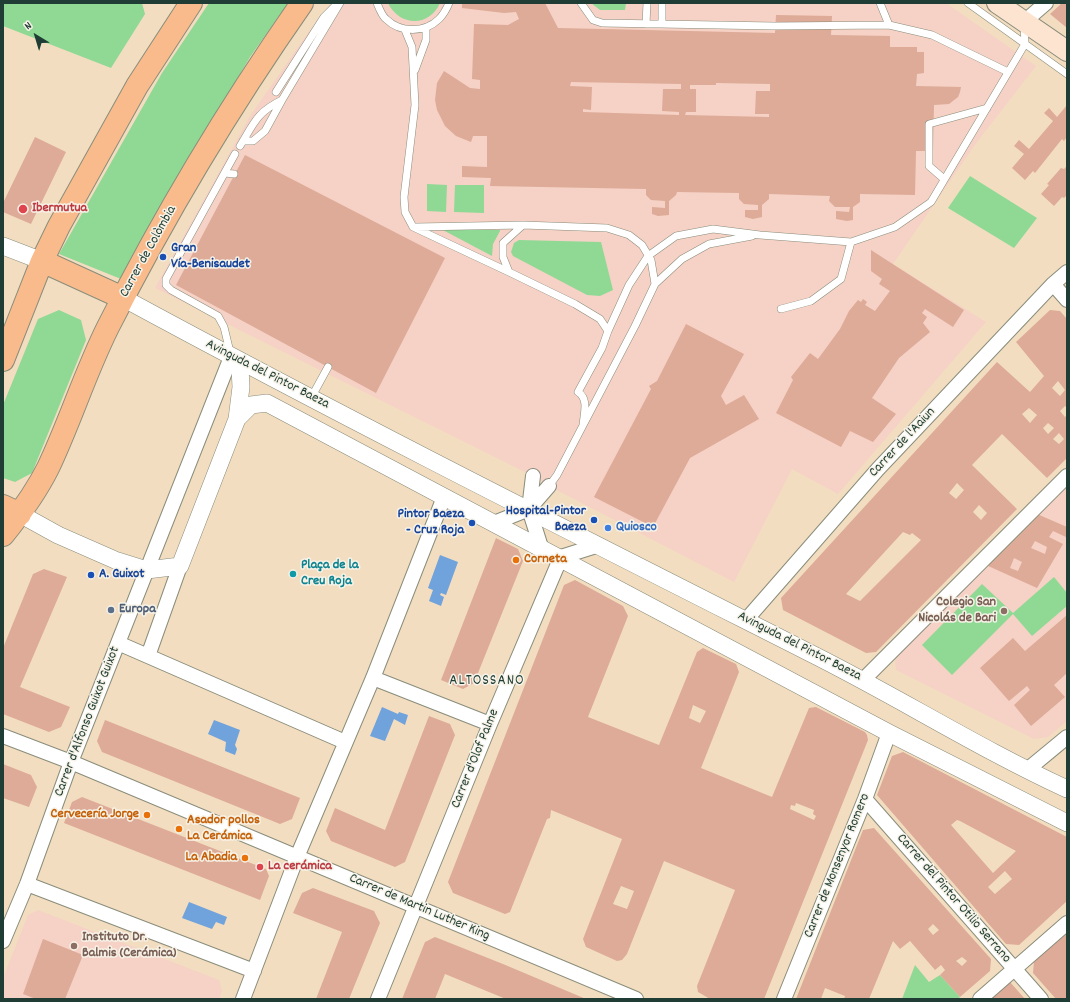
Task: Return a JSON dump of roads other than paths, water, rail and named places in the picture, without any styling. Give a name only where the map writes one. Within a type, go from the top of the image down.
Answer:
[{"type":"main road","points":[[3,360],[42,261],[59,226],[137,86],[192,3]]},
{"type":"main road","name":"Carrer de Colòmbia","points":[[3,535],[12,510],[47,469],[102,340],[123,298],[216,131],[251,76],[302,3]]},
{"type":"main road","points":[[997,3],[1067,51]]},
{"type":"main road","name":"Avinguda del Pintor Baeza","points":[[42,261],[123,298]]},
{"type":"street","points":[[1024,22],[1046,3]]},
{"type":"street","name":"Avinguda del Pintor Baeza","points":[[3,246],[42,261]]},
{"type":"street","name":"Carrer de l'Aaiun","points":[[746,620],[878,469],[1067,272]]},
{"type":"street","points":[[1054,284],[1067,300]]},
{"type":"street","name":"Avinguda del Pintor Baeza","points":[[123,298],[311,398],[863,680],[1027,770],[1067,789]]},
{"type":"street","points":[[148,656],[180,566],[237,420],[241,387],[240,368],[231,356]]},
{"type":"street","name":"Carrer d'Alfonso Guixot Guixot","points":[[3,941],[27,884],[71,762],[231,356]]},
{"type":"street","name":"Avinguda del Pintor Baeza","points":[[237,420],[251,405],[267,403],[561,557],[889,733],[1067,823]]},
{"type":"street","points":[[533,476],[529,509],[542,547]]},
{"type":"street","points":[[863,680],[1067,476]]},
{"type":"street","points":[[494,523],[529,509],[549,486]]},
{"type":"street","points":[[243,999],[297,857],[372,678],[444,497]]},
{"type":"street","points":[[12,510],[58,535],[115,560],[146,570],[180,566]]},
{"type":"street","points":[[561,557],[600,545]]},
{"type":"street","name":"Carrer d'Olof Palme","points":[[378,999],[417,907],[490,724],[561,557]]},
{"type":"street","points":[[118,643],[345,742]]},
{"type":"street","points":[[372,678],[490,724]]},
{"type":"street","name":"Carrer de Monsenyor Romero","points":[[784,999],[865,799],[889,733]]},
{"type":"street","name":"Carrer de Martin Luther King","points":[[3,736],[71,762],[636,999]]},
{"type":"street","points":[[1027,770],[1067,737]]},
{"type":"street","name":"Carrer del Pintor Otilio Serrano","points":[[865,799],[1041,999]]},
{"type":"street","points":[[27,884],[254,971]]},
{"type":"street","points":[[980,999],[1067,923]]},
{"type":"lane","points":[[276,92],[324,17],[339,3]]},
{"type":"lane","points":[[282,100],[256,117],[242,144],[253,141],[264,131],[339,3]]},
{"type":"lane","points":[[377,3],[385,19],[397,27],[406,30],[426,28],[440,19],[449,3]]},
{"type":"lane","points":[[581,3],[593,20],[602,22],[775,26],[889,25],[932,35],[1008,72]]},
{"type":"lane","points":[[646,24],[647,3]]},
{"type":"lane","points":[[662,3],[662,24]]},
{"type":"lane","points":[[880,3],[889,25]]},
{"type":"lane","points":[[968,3],[1067,74]]},
{"type":"lane","points":[[583,425],[585,401],[582,394],[578,392],[602,348],[629,285],[648,256],[676,236],[713,229],[760,235],[851,242],[895,227],[931,202],[986,108],[1026,44],[1024,22]]},
{"type":"lane","points":[[413,74],[426,40],[426,28]]},
{"type":"lane","points":[[406,30],[412,47],[415,105],[404,197],[405,212],[413,227],[575,304],[600,319],[608,332]]},
{"type":"lane","points":[[944,179],[928,166],[929,124],[986,108]]},
{"type":"lane","points":[[231,356],[224,327],[218,316],[171,290],[166,285],[166,279],[235,154]]},
{"type":"lane","points":[[225,173],[234,174]]},
{"type":"lane","points":[[413,227],[523,225],[606,228],[629,235],[642,245],[651,260],[655,284]]},
{"type":"lane","points":[[509,272],[503,257],[503,243],[523,225]]},
{"type":"lane","points":[[549,486],[557,475],[635,326],[655,284],[682,258],[709,244],[760,235]]},
{"type":"lane","points":[[781,310],[811,301],[841,279],[851,242]]},
{"type":"lane","points":[[311,398],[328,366]]},
{"type":"water","points":[[440,555],[458,562],[446,595],[441,593],[440,595],[444,597],[441,606],[429,601],[433,590],[428,588]]},
{"type":"water","points":[[382,707],[398,714],[399,712],[408,715],[405,725],[394,719],[385,741],[370,736]]},
{"type":"water","points":[[214,720],[240,730],[235,745],[237,749],[235,755],[225,751],[226,742],[208,734]]},
{"type":"water","points":[[189,902],[227,917],[224,925],[216,922],[212,929],[182,918]]},
{"type":"place","name":"Ibermutua","points":[[23,209]]},
{"type":"place","name":"Gran Vía-Benisaudet","points":[[163,257]]},
{"type":"place","name":"Hospital-Pintor Baeza","points":[[594,520]]},
{"type":"place","name":"Pintor Baeza - Cruz Roja","points":[[472,523]]},
{"type":"place","name":"Quiosco","points":[[608,528]]},
{"type":"place","name":"Corneta","points":[[516,560]]},
{"type":"place","name":"Plaça de la Creu Roja","points":[[293,574]]},
{"type":"place","name":"A. Guixot","points":[[91,575]]},
{"type":"place","name":"Europa","points":[[111,610]]},
{"type":"place","name":"Colegio San Nicolás de Bari","points":[[1004,611]]},
{"type":"place","name":"Cervecería Jorge","points":[[147,815]]},
{"type":"place","name":"Asador pollos La Cerámica","points":[[179,829]]},
{"type":"place","name":"La Abadia","points":[[245,858]]},
{"type":"place","name":"La cerámica","points":[[260,867]]},
{"type":"place","name":"Instituto Dr. Balmis (Cerámica)","points":[[74,946]]},
{"type":"district","name":"ALTOSSANO","points":[[487,682]]}]
